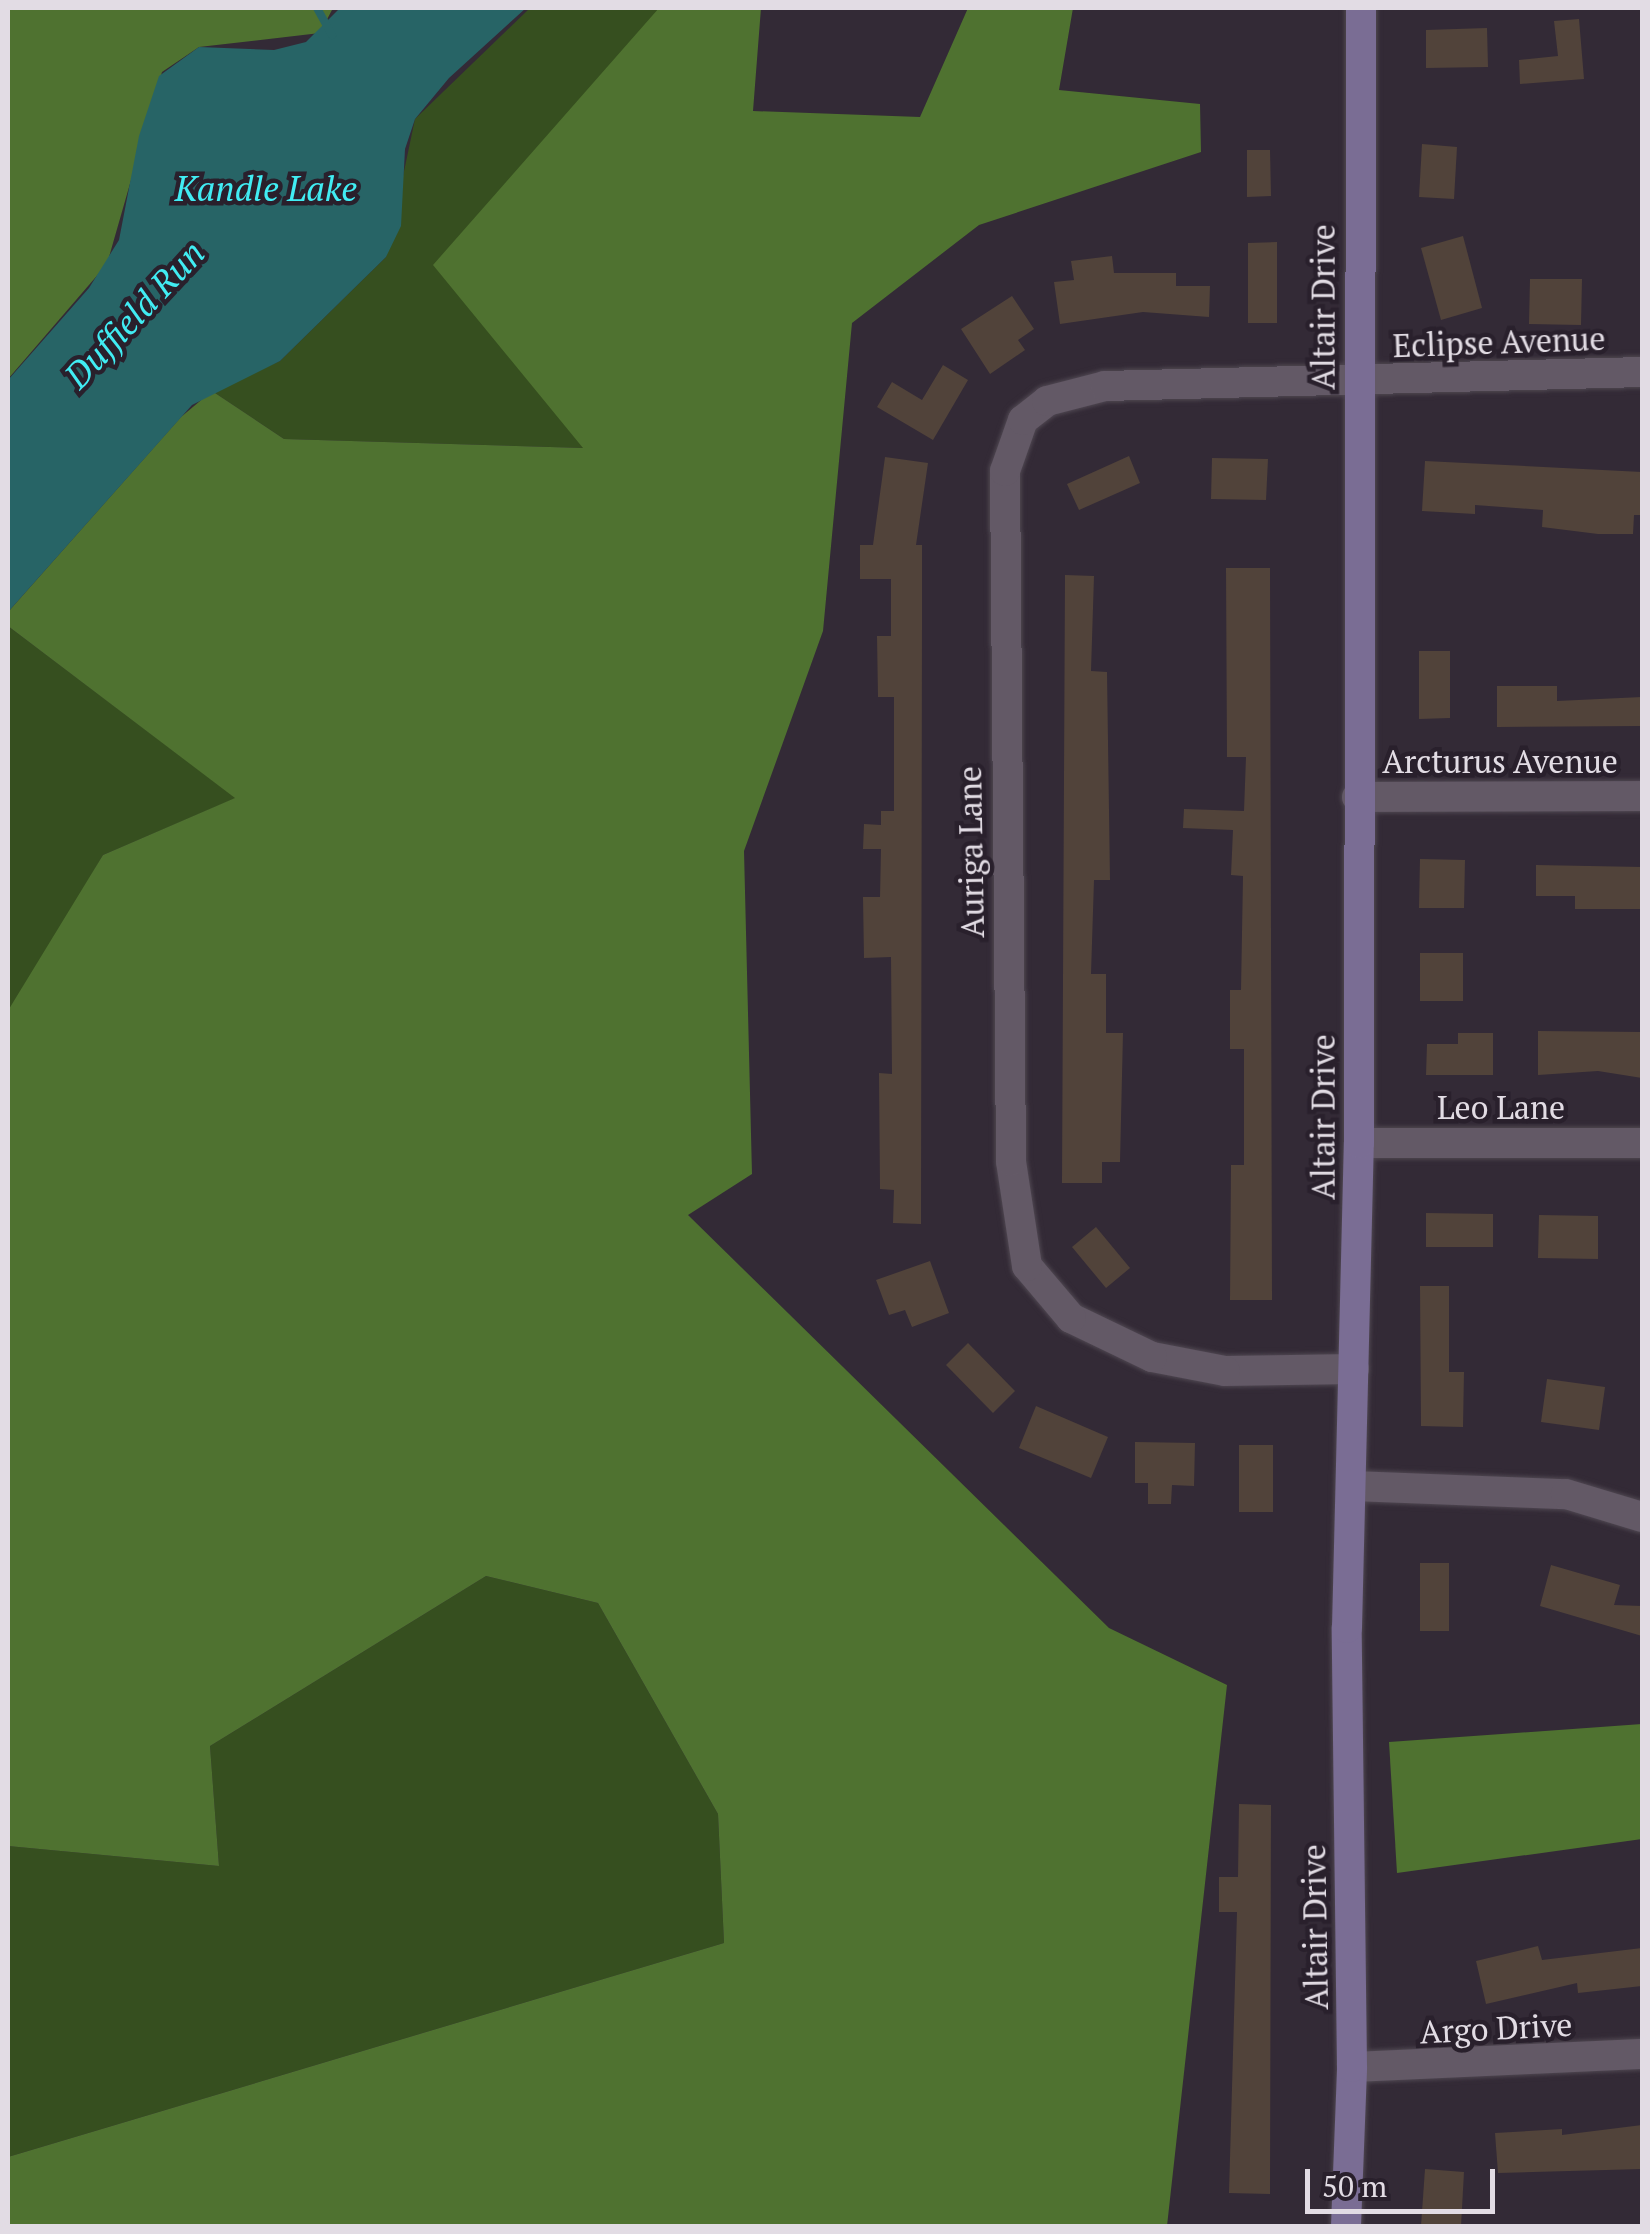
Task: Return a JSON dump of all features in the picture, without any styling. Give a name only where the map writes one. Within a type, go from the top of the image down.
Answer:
[{"type":"street","name":"Altair Drive","points":[[1346,2226],[1352,2068],[1348,1628],[1359,1142],[1361,8]]},
{"type":"street","name":"Eclipse Avenue","points":[[1358,382],[1642,372]]},
{"type":"street","name":"Auriga Lane","points":[[1354,1369],[1225,1371],[1152,1358],[1071,1318],[1026,1266],[1010,1161],[1001,542],[1012,445],[1023,420],[1047,401],[1105,386],[1358,382]]},
{"type":"street","name":"Arcturus Avenue","points":[[1357,796],[1642,796]]},
{"type":"street","name":"Leo Lane","points":[[1359,1142],[1642,1143]]},
{"type":"street","points":[[1353,1486],[1566,1494],[1642,1517]]},
{"type":"street","name":"Argo Drive","points":[[1352,2068],[1642,2054]]},
{"type":"shaded area","points":[[530,8],[659,8],[584,448],[284,439],[212,391],[280,361],[386,257],[415,119]]},
{"type":"shaded area","points":[[8,626],[236,798],[103,855],[8,1019]]},
{"type":"shaded area","points":[[486,1576],[598,1603],[718,1814],[724,1943],[8,2157],[8,1846],[219,1866],[210,1746]]},
{"type":"green space","points":[[8,8],[333,8],[320,33],[199,47],[162,72],[107,264],[8,379]]},
{"type":"green space","points":[[659,8],[761,8],[753,111],[920,117],[968,8],[1073,8],[1059,90],[1200,104],[1201,152],[979,225],[852,323],[823,631],[744,851],[752,1174],[688,1215],[1109,1628],[1227,1685],[1167,2226],[8,2226],[8,2157],[724,1943],[718,1814],[598,1603],[486,1576],[210,1746],[219,1866],[8,1846],[9,1009],[103,855],[235,798],[8,626],[8,612],[181,417],[212,391],[284,439],[583,448],[433,265]]},
{"type":"green space","points":[[1642,1724],[1642,1839],[1397,1873],[1389,1742]]},
{"type":"water","name":"Kandle Lake","points":[[340,8],[526,8],[449,78],[415,119],[405,149],[401,226],[386,257],[280,361],[192,405],[8,612],[8,380],[89,288],[119,240],[139,136],[159,76],[199,47],[274,50],[306,42]]},
{"type":"building","points":[[1579,19],[1584,79],[1520,84],[1519,60],[1558,56],[1554,21]]},
{"type":"building","points":[[1487,28],[1488,67],[1426,68],[1426,30]]},
{"type":"building","points":[[1422,144],[1457,147],[1454,199],[1419,197]]},
{"type":"building","points":[[1247,150],[1270,150],[1271,196],[1247,197]]},
{"type":"building","points":[[1463,236],[1482,308],[1441,320],[1421,248]]},
{"type":"building","points":[[1277,242],[1277,323],[1248,323],[1248,243]]},
{"type":"building","points":[[1112,256],[1114,273],[1176,273],[1176,286],[1210,286],[1209,317],[1143,312],[1060,324],[1054,282],[1074,280],[1071,261]]},
{"type":"building","points":[[1530,279],[1582,279],[1581,325],[1529,324]]},
{"type":"building","points":[[1012,296],[1034,329],[1018,340],[1025,350],[990,374],[961,329]]},
{"type":"building","points":[[943,365],[968,380],[933,440],[877,407],[892,382],[922,400]]},
{"type":"building","points":[[1129,456],[1140,483],[1079,510],[1067,484]]},
{"type":"building","points":[[885,457],[928,463],[916,545],[922,545],[921,1224],[893,1223],[894,1190],[880,1189],[879,1073],[892,1074],[891,957],[864,958],[863,897],[880,897],[881,849],[863,849],[864,824],[881,825],[881,811],[894,811],[894,697],[878,697],[877,636],[891,636],[891,579],[860,579],[860,545],[873,545]]},
{"type":"building","points":[[1212,458],[1268,459],[1266,500],[1211,499]]},
{"type":"building","points":[[1425,461],[1642,472],[1642,515],[1634,515],[1633,534],[1598,534],[1542,527],[1543,510],[1475,505],[1475,514],[1422,511]]},
{"type":"building","points":[[1226,568],[1270,568],[1272,1300],[1230,1300],[1231,1165],[1244,1165],[1244,1049],[1230,1049],[1230,990],[1241,990],[1243,876],[1231,875],[1233,830],[1183,828],[1184,809],[1244,811],[1246,757],[1227,757]]},
{"type":"building","points":[[1065,575],[1094,576],[1091,671],[1107,672],[1110,880],[1094,880],[1091,974],[1106,974],[1106,1033],[1123,1033],[1120,1162],[1102,1162],[1102,1183],[1062,1183]]},
{"type":"building","points":[[1419,651],[1450,651],[1450,718],[1419,719]]},
{"type":"building","points":[[1497,686],[1557,686],[1557,701],[1642,697],[1642,726],[1497,727]]},
{"type":"building","points":[[1420,859],[1465,860],[1464,908],[1419,908]]},
{"type":"building","points":[[1536,865],[1642,867],[1642,909],[1575,909],[1575,896],[1536,896]]},
{"type":"building","points":[[1420,953],[1463,953],[1463,1001],[1420,1001]]},
{"type":"building","points":[[1538,1031],[1642,1032],[1642,1078],[1598,1071],[1538,1075]]},
{"type":"building","points":[[1458,1033],[1493,1033],[1493,1075],[1426,1075],[1427,1044],[1458,1044]]},
{"type":"building","points":[[1426,1213],[1493,1214],[1493,1247],[1426,1247]]},
{"type":"building","points":[[1539,1215],[1598,1216],[1598,1259],[1538,1258]]},
{"type":"building","points":[[1096,1227],[1130,1268],[1106,1288],[1072,1247]]},
{"type":"building","points":[[930,1261],[949,1313],[912,1327],[905,1310],[889,1315],[876,1280]]},
{"type":"building","points":[[1420,1286],[1449,1286],[1449,1372],[1464,1372],[1463,1427],[1421,1426]]},
{"type":"building","points":[[968,1343],[1015,1391],[993,1413],[946,1365]]},
{"type":"building","points":[[1547,1379],[1605,1387],[1599,1430],[1541,1422]]},
{"type":"building","points":[[1036,1406],[1108,1437],[1091,1478],[1019,1448]]},
{"type":"building","points":[[1135,1442],[1195,1443],[1194,1486],[1172,1485],[1171,1504],[1148,1504],[1148,1483],[1135,1483]]},
{"type":"building","points":[[1239,1445],[1273,1445],[1273,1512],[1239,1512]]},
{"type":"building","points":[[1420,1563],[1449,1563],[1449,1631],[1420,1631]]},
{"type":"building","points":[[1551,1565],[1620,1585],[1614,1605],[1642,1606],[1642,1636],[1540,1606]]},
{"type":"building","points":[[1239,1804],[1271,1805],[1270,2194],[1229,2193],[1237,1912],[1219,1912],[1219,1877],[1238,1877]]},
{"type":"building","points":[[1538,1946],[1542,1960],[1642,1948],[1642,1986],[1578,1993],[1577,1983],[1486,2004],[1476,1961]]},
{"type":"building","points":[[1642,2125],[1642,2169],[1498,2173],[1495,2133],[1562,2129],[1562,2135]]},
{"type":"building","points":[[1425,2169],[1464,2172],[1461,2226],[1421,2226]]},
{"type":"waterway","points":[[317,8],[332,35]]},
{"type":"water label","name":"Duffield Run","points":[[134,314]]}]
